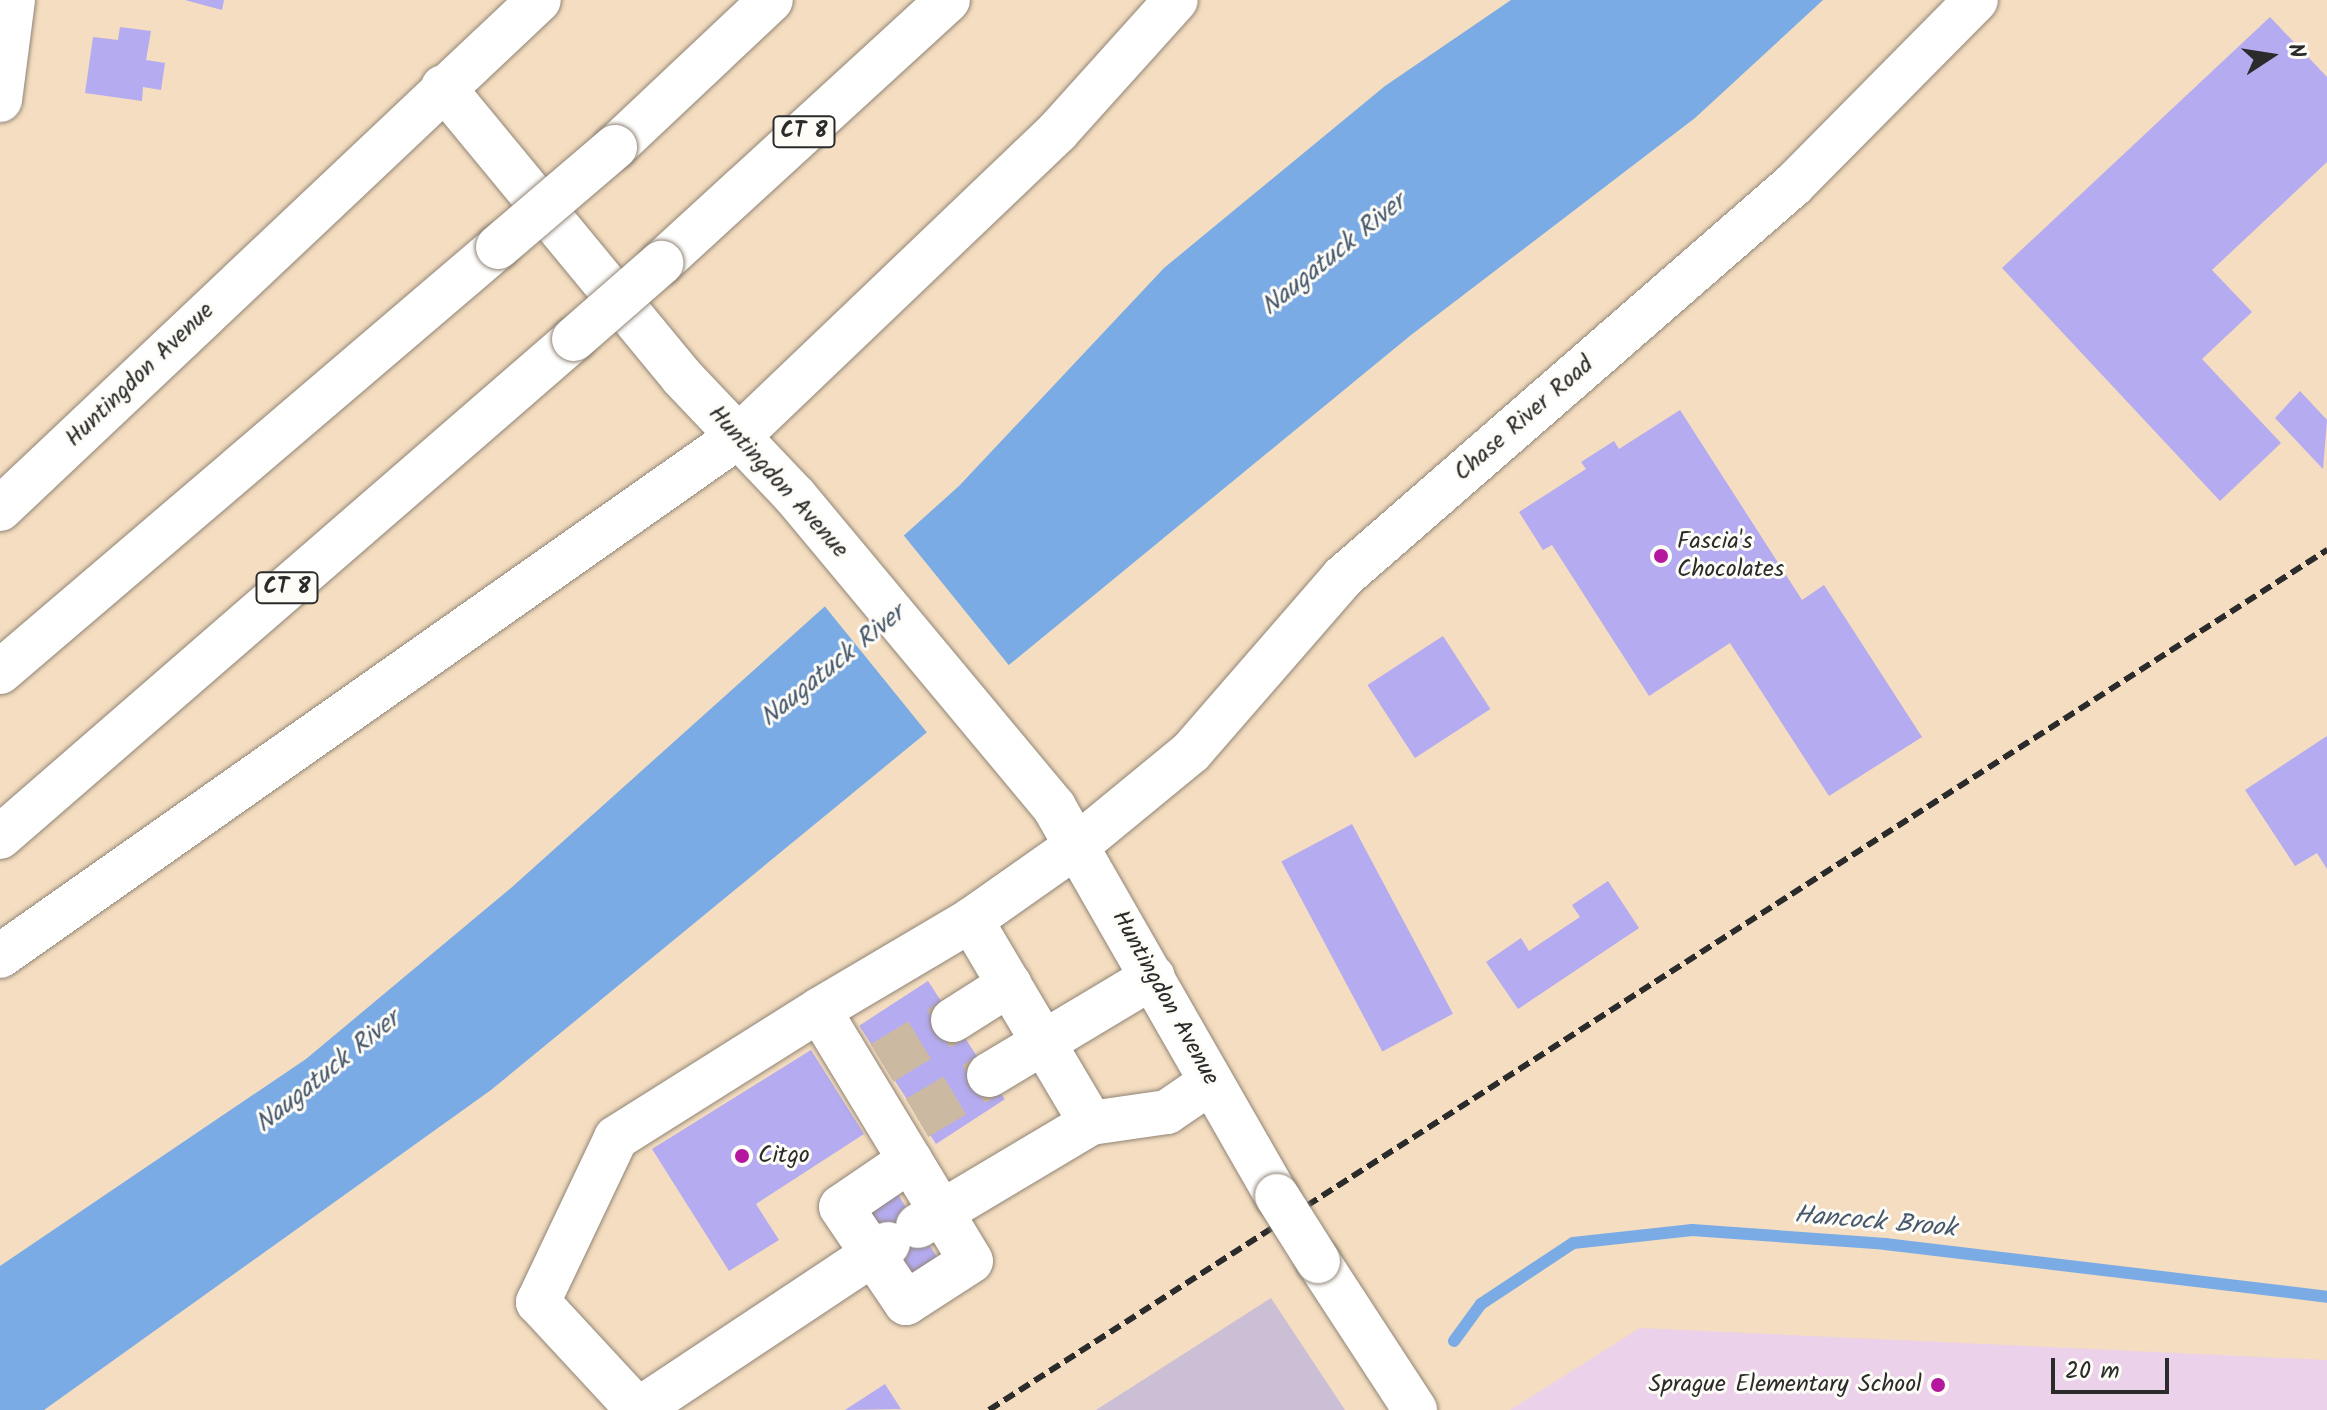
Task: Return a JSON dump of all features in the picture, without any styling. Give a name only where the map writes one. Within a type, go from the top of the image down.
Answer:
[{"type":"main road","points":[[0,100],[13,0]]},
{"type":"main road","points":[[443,87],[539,0]]},
{"type":"main road","points":[[0,672],[615,147],[771,0]]},
{"type":"main road","name":"CT 8","points":[[0,837],[661,263],[948,0]]},
{"type":"main road","points":[[0,956],[739,436],[1058,131],[1176,0]]},
{"type":"main road","name":"Chase River Road","points":[[905,1234],[638,1410],[538,1302],[616,1138],[819,1010],[971,920],[1079,844],[1191,752],[1343,577],[1793,185],[1976,0]]},
{"type":"main road","name":"Huntingdon Avenue","points":[[0,509],[443,87],[682,377],[818,524],[998,737],[1079,844],[1277,1196],[1415,1410]]},
{"type":"main road","points":[[971,920],[1091,1123]]},
{"type":"main road","points":[[989,1075],[1153,977]]},
{"type":"main road","points":[[953,1020],[1010,984]]},
{"type":"main road","points":[[819,1010],[871,1070],[907,1137],[905,1234]]},
{"type":"main road","points":[[905,1234],[1091,1123],[1167,1112],[1211,1082]]},
{"type":"main road","points":[[905,1234],[841,1207],[907,1137]]},
{"type":"shaded area","points":[[1271,1298],[1345,1410],[1096,1410]]},
{"type":"shaded area","name":"Sprague Elementary School","points":[[1640,1328],[2327,1360],[2327,1410],[1510,1410]]},
{"type":"water","name":"Naugatuck River","points":[[1511,0],[1823,0],[1695,118],[1411,335],[491,1090],[44,1410],[0,1410],[0,1266],[306,1059],[511,888],[959,486],[1164,268],[1385,86]]},
{"type":"pier","points":[[901,532],[1012,669],[929,735],[819,599]]},
{"type":"building","points":[[185,0],[224,0],[222,10]]},
{"type":"building","points":[[2270,17],[2327,77],[2327,162],[2212,270],[2252,312],[2202,359],[2281,443],[2220,501],[2002,268]]},
{"type":"building","points":[[120,27],[151,31],[146,60],[165,63],[161,90],[143,87],[142,101],[85,93],[93,37],[118,40]]},
{"type":"building","points":[[2300,391],[2327,420],[2323,469],[2275,418]]},
{"type":"building","points":[[1680,410],[1802,600],[1824,585],[1922,737],[1829,796],[1730,643],[1649,696],[1552,545],[1543,550],[1519,512],[1586,469],[1581,462],[1614,441],[1619,449]]},
{"type":"building","points":[[1443,636],[1490,709],[1415,758],[1368,685]]},
{"type":"building","points":[[2327,736],[2327,869],[2317,853],[2295,866],[2245,790]]},
{"type":"building","points":[[1352,824],[1453,1014],[1382,1051],[1281,862]]},
{"type":"building","points":[[1608,881],[1639,928],[1518,1009],[1486,962],[1521,938],[1529,951],[1580,917],[1572,905]]},
{"type":"building","points":[[928,981],[1005,1099],[936,1144],[859,1026]]},
{"type":"building","name":"Citgo","points":[[811,1050],[864,1134],[756,1204],[779,1240],[729,1271],[652,1149]]},
{"type":"building","points":[[897,1193],[943,1266],[912,1285],[866,1212]]},
{"type":"building","points":[[885,1384],[901,1409],[845,1410]]},
{"type":"waterway","name":"Hancock Brook","points":[[1454,1341],[1481,1304],[1573,1243],[1692,1230],[1885,1244],[2327,1297]]},
{"type":"tunnel","points":[[882,1063],[953,1020]]},
{"type":"tunnel","points":[[917,1118],[989,1075]]},
{"type":"railway","points":[[989,1410],[2327,550]]},
{"type":"place","name":"Fascia's Chocolates","points":[[1661,556]]},
{"type":"place","name":"Citgo","points":[[742,1156]]},
{"type":"place","name":"Sprague Elementary School","points":[[1938,1385]]}]
